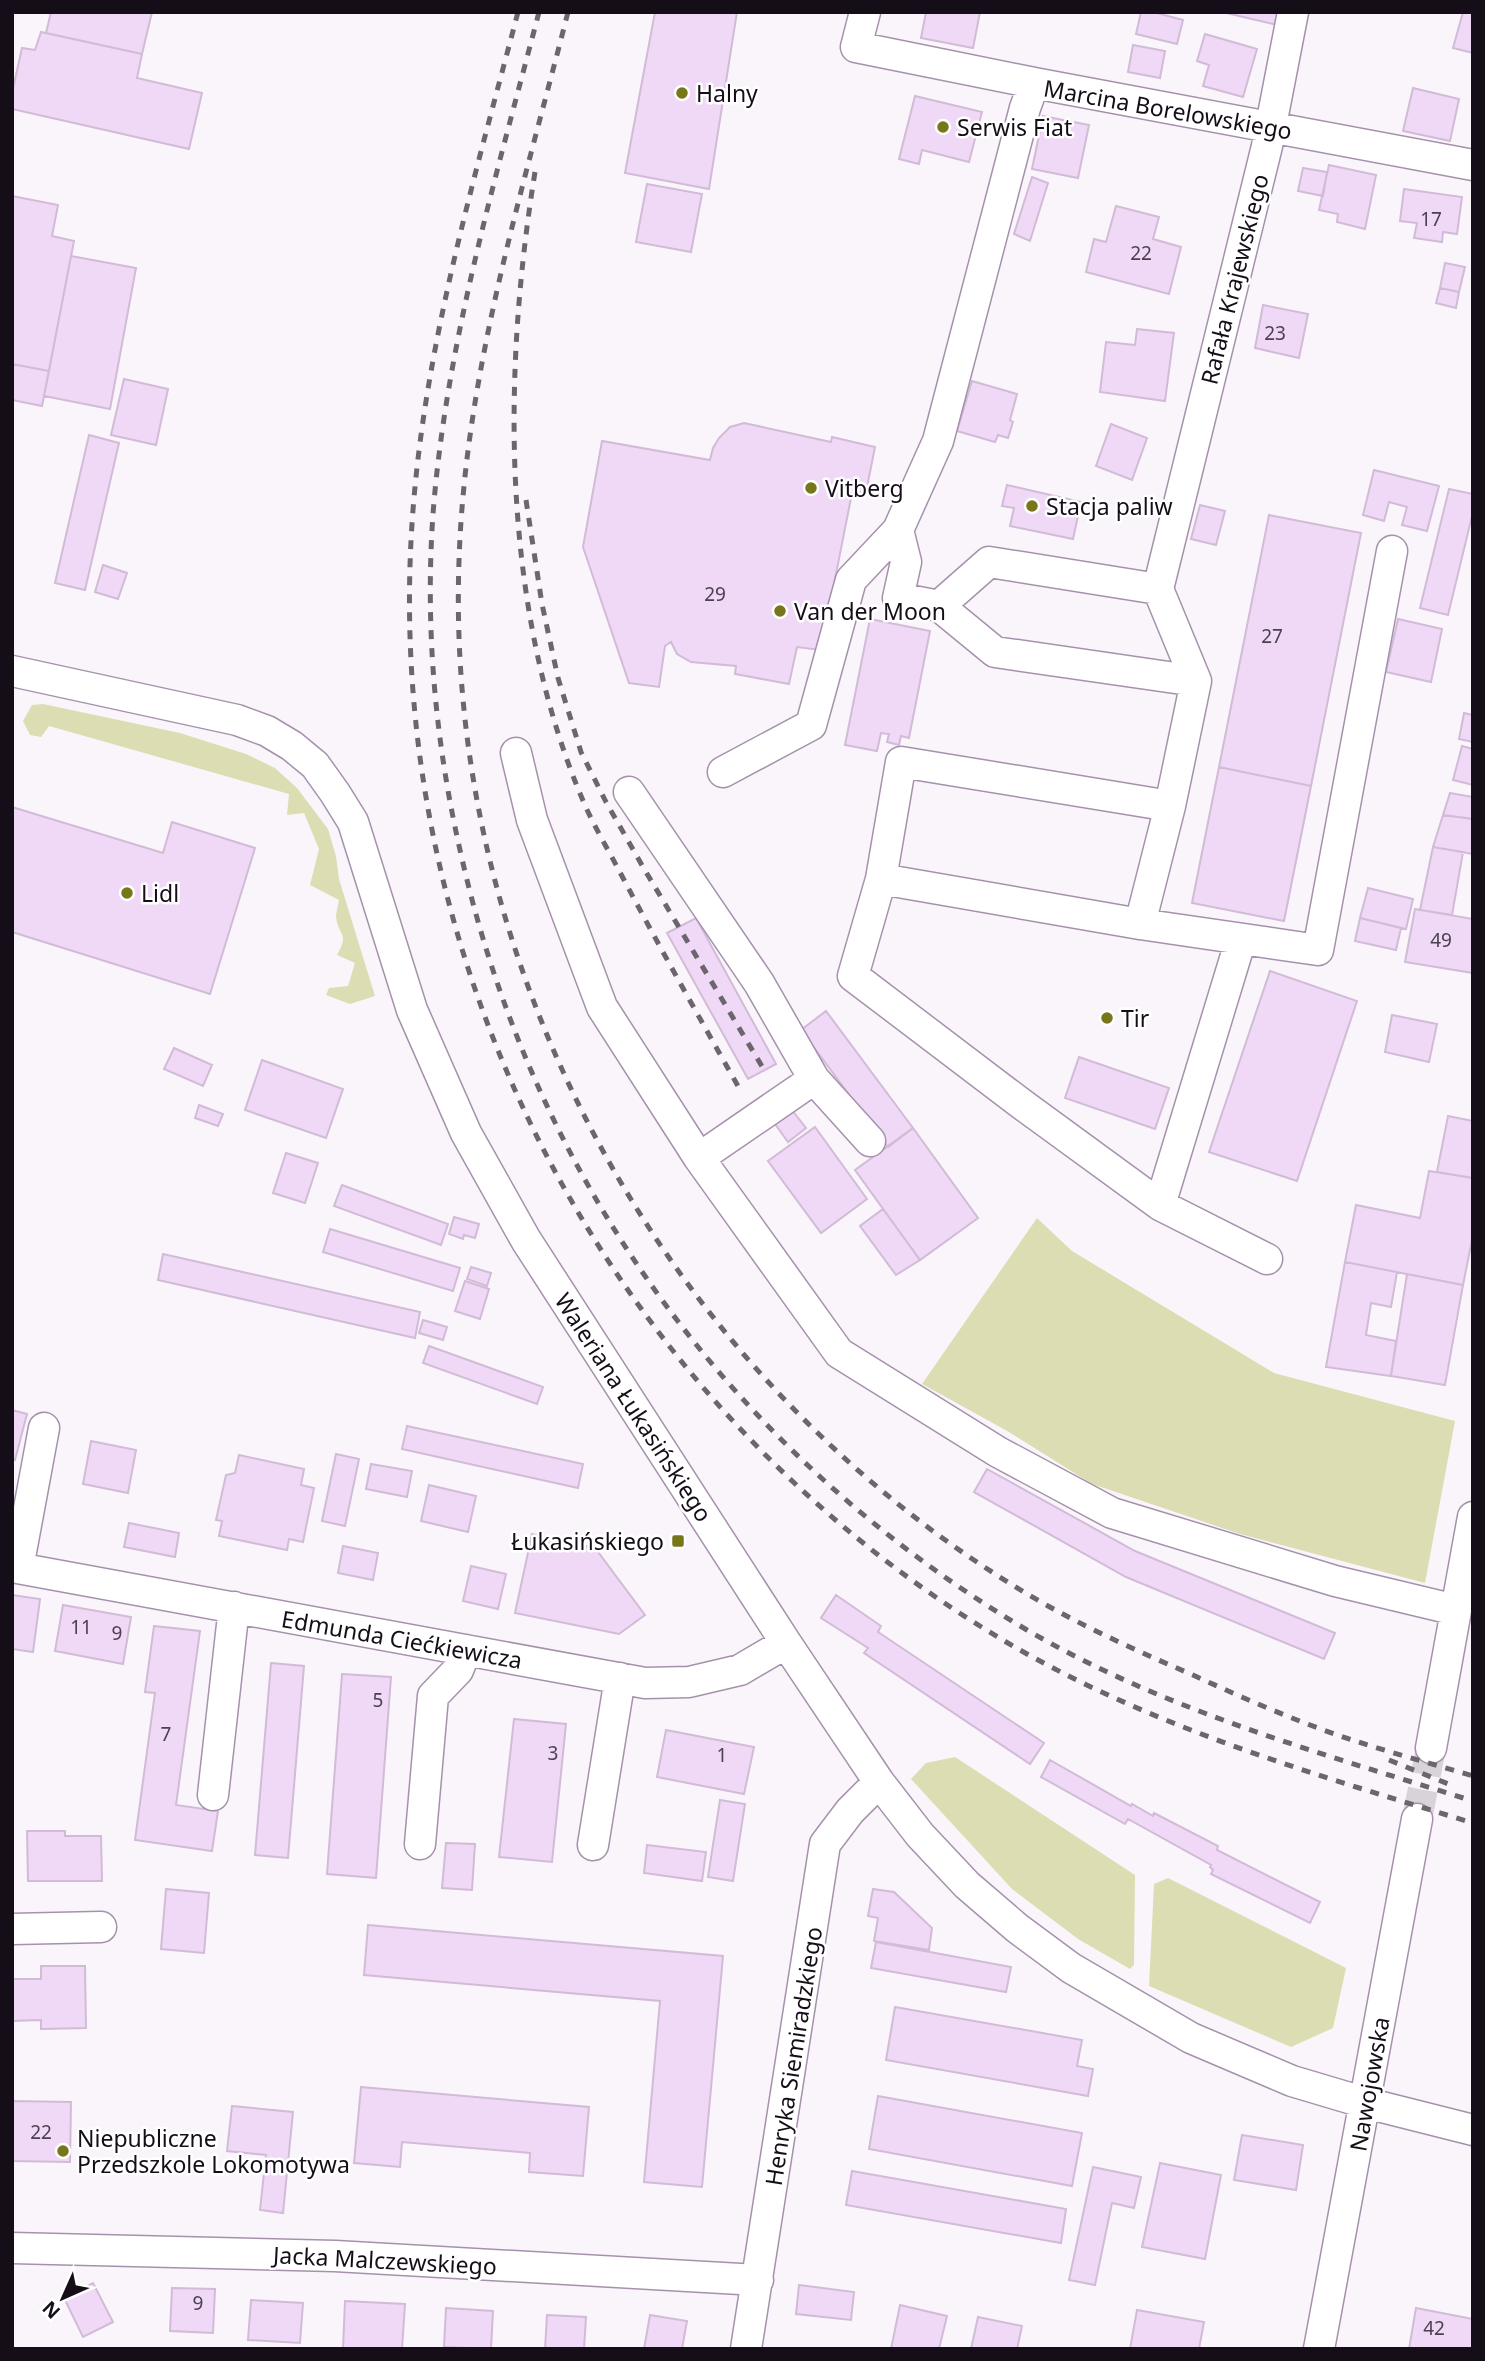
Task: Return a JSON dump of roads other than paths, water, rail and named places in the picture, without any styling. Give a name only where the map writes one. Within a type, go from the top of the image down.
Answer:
[{"type":"street","points":[[865,12],[856,47],[1034,83]]},
{"type":"street","name":"Rafała Krajewskiego","points":[[1158,589],[1271,128],[1293,12]]},
{"type":"street","name":"Marcina Borelowskiego","points":[[723,772],[811,725],[851,580],[898,530],[938,441],[1025,108],[1034,83],[1473,165]]},
{"type":"street","points":[[898,530],[906,562],[898,598],[939,606],[995,652],[1196,681]]},
{"type":"street","points":[[881,879],[1140,924],[1318,950],[1392,551]]},
{"type":"street","points":[[939,606],[989,562],[1158,589],[1196,681],[1171,806],[1140,924]]},
{"type":"street","name":"Waleriana Łukasińskiego","points":[[12,671],[237,720],[275,736],[315,765],[353,822],[412,1010],[466,1133],[526,1240],[879,1782],[920,1835],[967,1885],[1017,1928],[1071,1968],[1191,2038],[1293,2081],[1473,2130]]},
{"type":"street","points":[[516,753],[532,820],[602,1007],[699,1158],[839,1353],[999,1452],[1111,1513],[1335,1581],[1462,1605]]},
{"type":"street","points":[[1171,806],[901,762],[881,879],[853,976],[1160,1205],[1268,1259]]},
{"type":"street","points":[[629,792],[759,984],[814,1079],[870,1141]]},
{"type":"street","points":[[1160,1205],[1241,939]]},
{"type":"street","points":[[699,1158],[814,1079]]},
{"type":"street","points":[[15,1567],[44,1428]]},
{"type":"street","points":[[1431,1748],[1462,1605],[1473,1517]]},
{"type":"street","name":"Edmunda Ciećkiewicza","points":[[15,1567],[645,1683],[689,1682],[740,1670],[786,1643]]},
{"type":"street","points":[[213,1795],[233,1608]]},
{"type":"street","points":[[419,1844],[433,1696],[458,1670],[466,1650]]},
{"type":"street","points":[[593,1845],[620,1678]]},
{"type":"street","name":"Henryka Siemiradzkiego","points":[[746,2349],[825,1844],[850,1811],[879,1782]]},
{"type":"street","name":"Nawojowska","points":[[1320,2349],[1417,1819]]},
{"type":"street","points":[[12,1929],[101,1927]]},
{"type":"street","name":"Jacka Malczewskiego","points":[[12,2248],[335,2256],[758,2280]]},
{"type":"tunnel","points":[[1417,1819],[1431,1748]]},
{"type":"railway","points":[[518,12],[454,259],[419,447],[413,510],[412,682],[436,850],[484,1013],[553,1167],[642,1310],[751,1440],[877,1554],[1020,1650],[1129,1704],[1185,1728],[1299,1769],[1473,1823]]},
{"type":"railway","points":[[539,12],[475,261],[449,387],[433,514],[431,641],[438,725],[451,809],[493,971],[538,1087],[595,1197],[662,1300],[739,1395],[826,1482],[922,1561],[1027,1630],[1134,1684],[1245,1728],[1473,1801]]},
{"type":"railway","points":[[568,12],[515,216],[484,352],[472,421],[459,561],[465,719],[493,873],[542,1023],[610,1164],[696,1295],[799,1414],[917,1519],[1048,1606],[1120,1642],[1312,1726],[1473,1776]]},
{"type":"railway","points":[[535,172],[524,250],[514,410],[516,492],[523,572],[537,652],[557,729],[588,812],[738,1086]]},
{"type":"railway","points":[[526,500],[542,604],[558,678],[581,752],[643,867],[763,1068]]},
{"type":"railway","points":[[1389,1760],[1451,1785]]},
{"type":"place","name":"Halny","points":[[682,93]]},
{"type":"place","name":"Serwis Fiat","points":[[943,127]]},
{"type":"place","name":"Vitberg","points":[[811,488]]},
{"type":"place","name":"Stacja paliw","points":[[1032,506]]},
{"type":"place","name":"Van der Moon","points":[[780,611]]},
{"type":"place","name":"Lidl","points":[[127,893]]},
{"type":"place","name":"Tir","points":[[1107,1018]]},
{"type":"place","name":"Łukasińskiego","points":[[678,1541]]},
{"type":"place","name":"Niepubliczne Przedszkole Lokomotywa","points":[[63,2151]]}]
